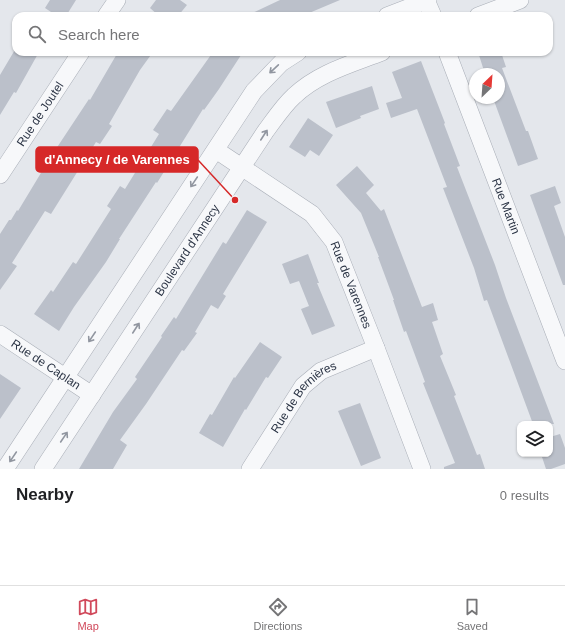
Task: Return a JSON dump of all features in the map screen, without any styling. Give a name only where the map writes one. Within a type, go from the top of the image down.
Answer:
[{"type":"street","points":[[109,12],[117,0]]},
{"type":"street","points":[[488,12],[520,0]]},
{"type":"street","points":[[401,12],[429,4]]},
{"type":"street","name":"Rue de Joutel","points":[[0,175],[78,56]]},
{"type":"street","points":[[5,469],[254,91],[280,63],[291,56]]},
{"type":"street","name":"Boulevard d'Annecy","points":[[42,469],[274,120],[298,92],[320,77],[372,56]]},
{"type":"street","name":"Rue Martin","points":[[449,56],[565,361]]},
{"type":"street","name":"Rue de Varennes","points":[[216,150],[312,214],[334,242],[422,469]]},
{"type":"street","name":"Rue de Caplan","points":[[0,334],[92,395]]},
{"type":"street","name":"Rue de Bernières","points":[[250,469],[303,386],[322,371],[376,348]]},
{"type":"building","points":[[50,0],[76,0],[68,12],[51,12],[45,8]]},
{"type":"building","points":[[156,0],[180,0],[187,5],[181,12],[154,12],[150,8]]},
{"type":"building","points":[[280,0],[340,0],[312,12],[254,12]]},
{"type":"building","points":[[12,55],[12,56],[37,56],[16,93],[14,92],[0,115],[0,75]]},
{"type":"building","points":[[116,56],[150,56],[140,70],[109,124],[112,126],[100,144],[96,142],[51,214],[45,211],[12,263],[17,266],[0,290],[0,234],[9,220],[11,220],[17,210],[18,211],[50,158],[89,99],[90,100]]},
{"type":"building","points":[[210,56],[240,56],[219,89],[204,110],[203,109],[157,183],[156,182],[119,239],[106,262],[59,331],[34,314],[51,290],[53,292],[73,262],[76,264],[111,209],[107,206],[120,186],[125,189],[159,134],[153,130],[167,109],[171,111]]},
{"type":"building","points":[[479,56],[502,56],[506,67],[483,68]]},
{"type":"building","points":[[421,61],[460,166],[457,167],[553,421],[532,421],[487,300],[484,301],[474,268],[443,188],[447,187],[417,109],[391,118],[386,103],[402,98],[392,72]]},
{"type":"building","points":[[505,76],[538,159],[518,166],[495,104],[505,104]]},
{"type":"building","points":[[372,86],[379,109],[360,116],[361,118],[336,128],[326,102]]},
{"type":"building","points":[[308,118],[333,135],[319,156],[310,150],[305,157],[289,147]]},
{"type":"building","points":[[357,166],[374,185],[366,193],[381,211],[384,209],[422,307],[433,303],[438,320],[432,322],[443,354],[440,356],[456,395],[454,396],[477,455],[480,454],[485,469],[444,469],[444,467],[455,463],[423,383],[425,382],[406,331],[404,332],[379,257],[361,213],[336,185]]},
{"type":"building","points":[[555,186],[561,203],[554,206],[565,237],[565,285],[563,285],[530,195]]},
{"type":"building","points":[[247,210],[267,222],[223,294],[226,296],[218,309],[211,305],[195,332],[197,333],[184,351],[182,350],[120,440],[127,445],[113,469],[79,469],[113,412],[137,379],[135,377],[162,337],[161,336],[174,317],[176,319],[223,242],[226,244]]},
{"type":"building","points":[[308,254],[319,283],[317,283],[335,326],[312,335],[301,309],[309,306],[299,281],[290,284],[282,264]]},
{"type":"building","points":[[260,342],[282,357],[268,378],[266,377],[246,410],[245,409],[223,447],[199,433],[210,414],[212,415],[234,377],[235,378]]},
{"type":"building","points":[[0,374],[21,388],[0,419]]},
{"type":"building","points":[[360,403],[381,458],[361,466],[338,411]]},
{"type":"building","points":[[560,434],[565,448],[565,464],[551,469],[546,469],[542,457],[553,457],[553,436]]},
{"type":"place","name":"d'Annecy / de Varennes","points":[[235,200]]}]
